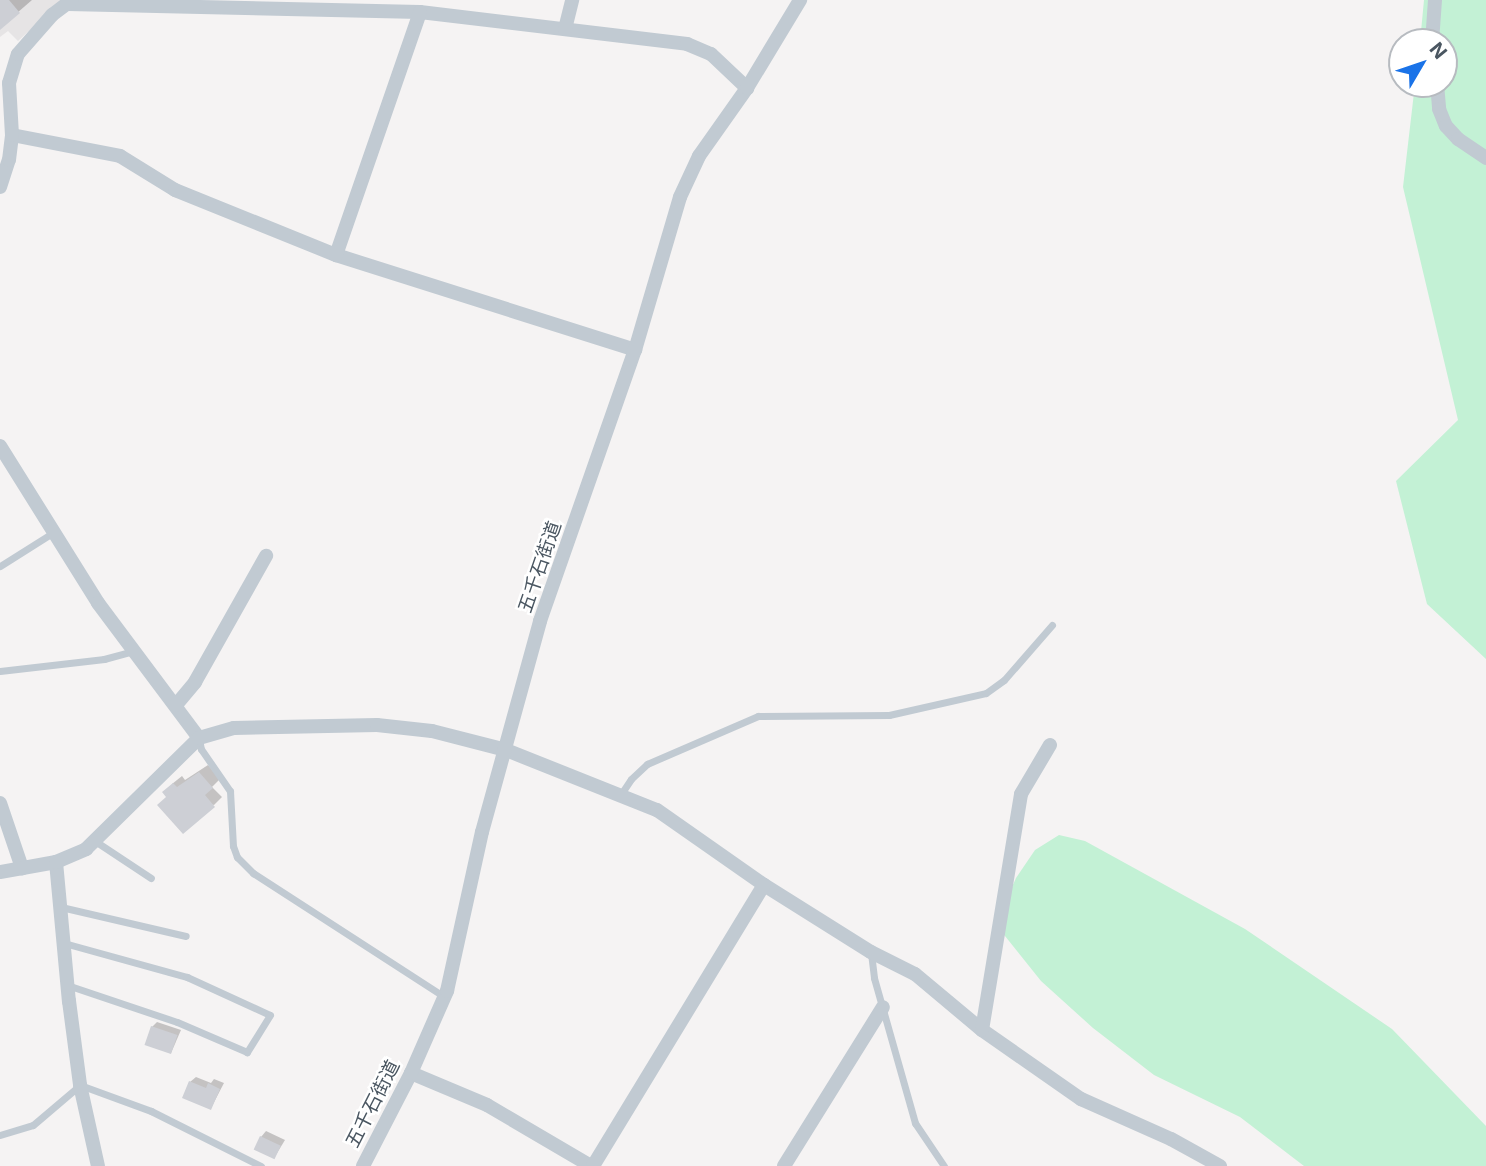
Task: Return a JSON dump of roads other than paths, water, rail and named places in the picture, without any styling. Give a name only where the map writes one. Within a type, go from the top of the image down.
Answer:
[{"type":"street","points":[[565,29],[572,0]]},
{"type":"street","name":"五千石街道","points":[[363,1166],[411,1073],[445,997],[482,832],[540,621],[635,351],[680,197],[699,156],[747,88],[800,0]]},
{"type":"street","points":[[1433,28],[1435,0]]},
{"type":"street","points":[[0,187],[9,160],[12,135],[9,83],[18,54],[52,15],[70,2],[154,2],[420,12],[687,44],[711,54],[747,88]]},
{"type":"street","points":[[336,255],[420,12]]},
{"type":"street","points":[[1438,98],[1439,109],[1446,126],[1458,139],[1486,158]]},
{"type":"street","points":[[12,135],[120,156],[175,190],[336,255],[635,351]]},
{"type":"street","points":[[0,446],[70,561],[199,738]]},
{"type":"street","points":[[176,705],[195,682],[266,556]]},
{"type":"street","points":[[0,872],[56,862],[86,849],[121,811],[199,738],[234,727],[377,725],[432,731],[506,750],[657,810],[764,885],[871,952],[915,974],[982,1030],[1081,1099],[1171,1139],[1220,1166]]},
{"type":"street","points":[[982,1030],[1021,794],[1049,745]]},
{"type":"street","points":[[0,803],[22,868]]},
{"type":"street","points":[[56,862],[67,985],[80,1085],[97,1166]]},
{"type":"street","points":[[411,1073],[487,1105],[592,1166],[764,885]]},
{"type":"street","points":[[783,1166],[883,1007]]},
{"type":"lane","points":[[0,566],[54,531]]},
{"type":"lane","points":[[621,794],[631,779],[647,764],[758,716],[889,715],[986,692],[1004,680],[1052,625]]},
{"type":"lane","points":[[0,671],[104,659],[133,650]]},
{"type":"lane","points":[[199,738],[201,748],[230,791],[233,846],[237,857],[253,873],[445,997]]},
{"type":"lane","points":[[95,841],[151,878]]},
{"type":"lane","points":[[61,907],[186,936]]},
{"type":"lane","points":[[64,943],[187,977],[270,1015],[247,1052],[177,1022],[67,985]]},
{"type":"lane","points":[[871,952],[874,978],[915,1123],[944,1166]]},
{"type":"lane","points":[[0,1135],[33,1125],[80,1085],[151,1111],[261,1166]]}]
